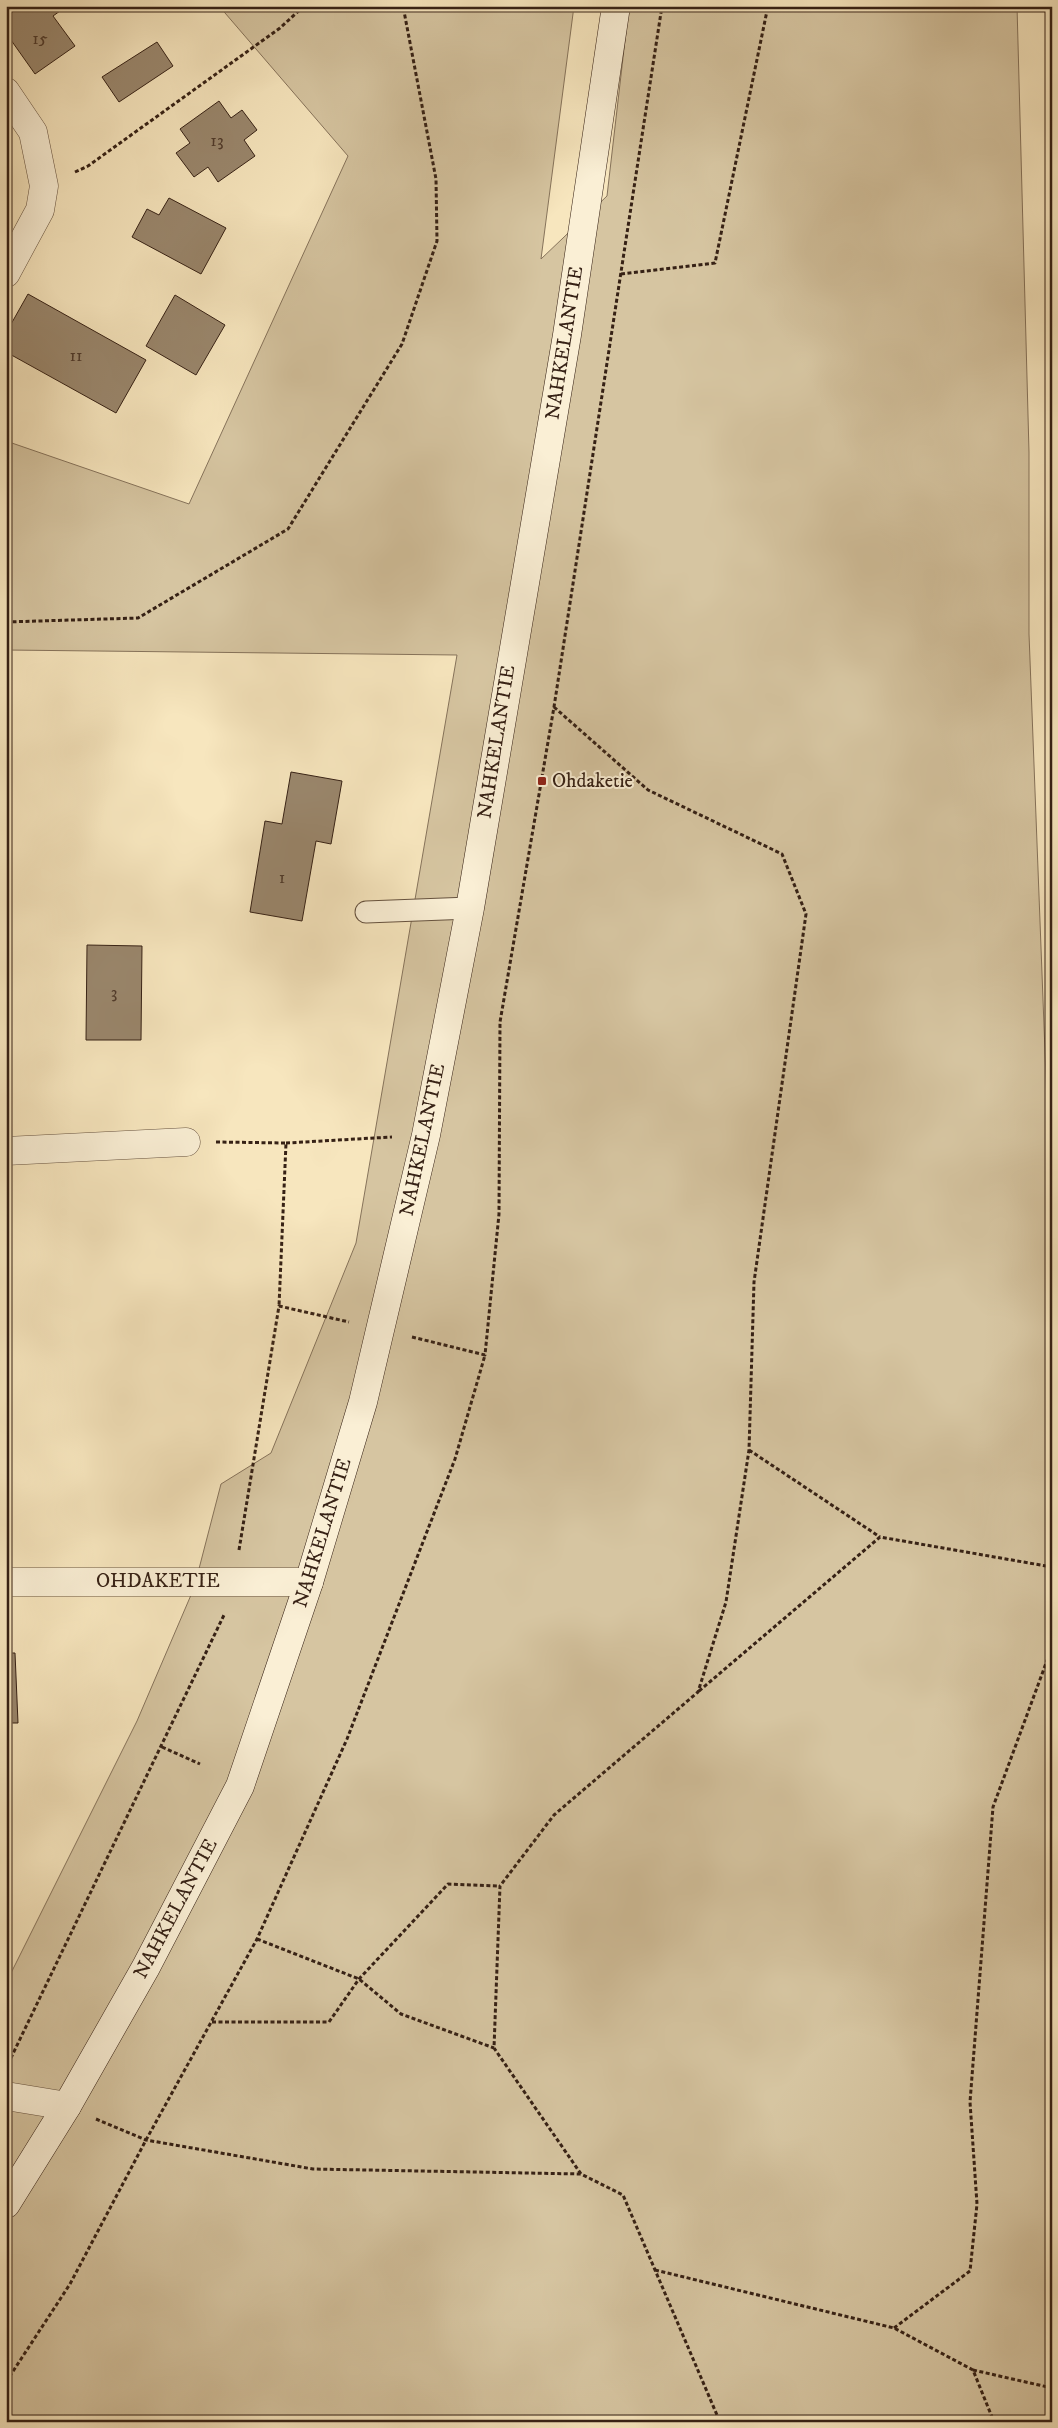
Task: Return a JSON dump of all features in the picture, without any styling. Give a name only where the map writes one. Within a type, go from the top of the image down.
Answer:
[{"type":"main road","name":"NAHKELANTIE","points":[[6,2204],[66,2106],[146,1967],[240,1786],[309,1582],[363,1402],[426,1135],[470,908],[567,335],[616,6]]},
{"type":"main road","points":[[6,92],[33,132],[44,186],[40,210],[6,273]]},
{"type":"main road","points":[[6,1150],[186,1142]]},
{"type":"main road","name":"OHDAKETIE","points":[[6,1582],[234,1580],[309,1582]]},
{"type":"main road","points":[[6,2096],[66,2106]]},
{"type":"lane","points":[[366,912],[470,908]]},
{"type":"path","points":[[44,186],[88,166],[280,28],[304,6]]},
{"type":"path","points":[[6,622],[138,618],[288,528],[402,344],[437,242],[436,178],[403,6]]},
{"type":"path","points":[[6,2382],[70,2284],[146,2140],[257,1939],[346,1739],[455,1459],[485,1355],[499,1214],[500,1022],[554,707],[662,6]]},
{"type":"path","points":[[621,274],[714,263],[768,6]]},
{"type":"path","points":[[554,707],[648,790],[782,854],[806,914],[754,1282],[748,1450],[726,1602],[698,1692]]},
{"type":"path","points":[[186,1142],[286,1143],[426,1135]]},
{"type":"path","points":[[6,2069],[162,1747],[225,1612],[234,1580],[278,1306],[286,1143]]},
{"type":"path","points":[[278,1306],[352,1322]]},
{"type":"path","points":[[406,1335],[485,1355]]},
{"type":"path","points":[[748,1450],[880,1537],[1052,1567]]},
{"type":"path","points":[[494,2048],[500,1886],[554,1814],[880,1537]]},
{"type":"path","points":[[894,2328],[970,2271],[976,2204],[970,2102],[993,1807],[1052,1647]]},
{"type":"path","points":[[162,1747],[200,1764]]},
{"type":"path","points":[[212,2022],[329,2022],[359,1979],[448,1884],[500,1886]]},
{"type":"path","points":[[257,1939],[359,1979],[401,2014],[494,2048],[581,2174]]},
{"type":"path","points":[[66,2106],[146,2140],[313,2169],[581,2174],[623,2194],[720,2422]]},
{"type":"path","points":[[655,2270],[894,2328],[974,2370],[1052,2388]]},
{"type":"path","points":[[974,2370],[994,2422]]},
{"type":"shaded area","points":[[219,6],[574,6],[541,259],[607,196],[629,6],[1017,6],[1029,452],[1029,634],[1048,1130],[1052,1131],[1052,2422],[6,2422],[6,1983],[137,1721],[194,1588],[221,1484],[271,1453],[356,1243],[457,655],[6,650],[6,441],[189,504],[348,156]]},
{"type":"building","points":[[6,6],[67,6],[53,16],[75,46],[35,74],[6,33]]},
{"type":"building","points":[[157,42],[173,66],[119,102],[102,77]]},
{"type":"building","points":[[219,101],[231,118],[242,110],[257,130],[244,140],[255,156],[218,182],[208,167],[194,177],[176,153],[190,143],[180,129]]},
{"type":"building","points":[[169,198],[226,228],[201,274],[132,237],[147,209],[159,215]]},
{"type":"building","points":[[28,294],[146,360],[116,413],[6,352],[6,333]]},
{"type":"building","points":[[175,295],[225,325],[196,375],[146,346]]},
{"type":"building","points":[[291,772],[342,781],[331,844],[316,841],[302,921],[250,912],[265,821],[282,824]]},
{"type":"building","points":[[87,945],[142,946],[141,1040],[86,1040]]},
{"type":"building","points":[[6,1653],[15,1653],[18,1723],[6,1723]]},
{"type":"place","name":"Ohdaketie","points":[[542,781]]}]
